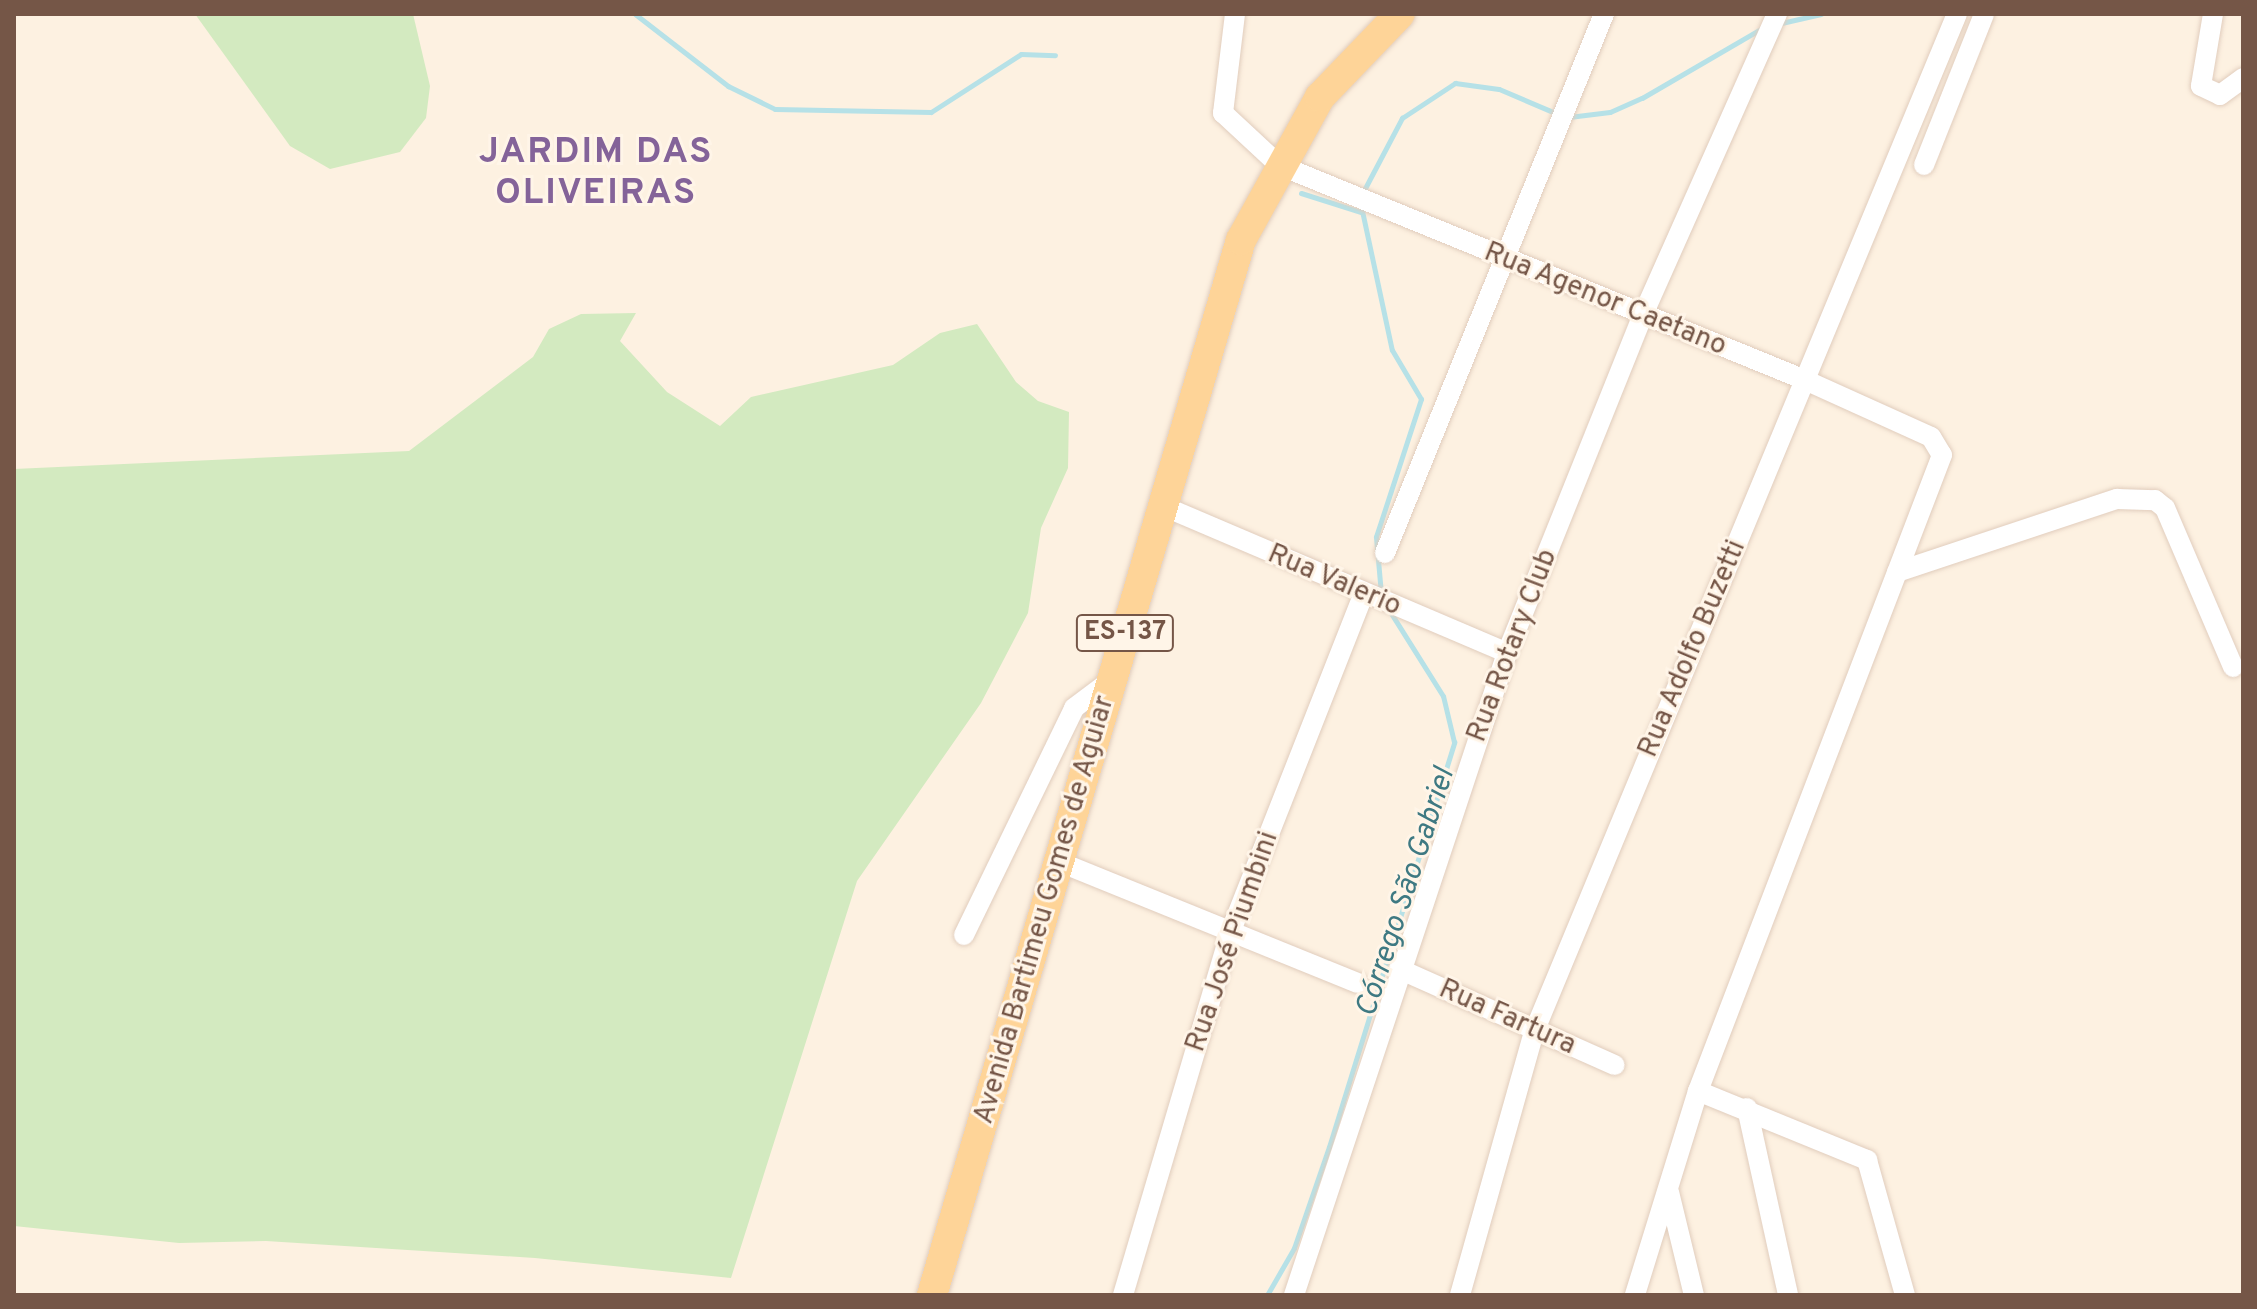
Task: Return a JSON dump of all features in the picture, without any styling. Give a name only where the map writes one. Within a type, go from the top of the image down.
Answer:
[{"type":"main road","name":"Avenida Bartimeu Gomes de Aguiar","points":[[932,1295],[1062,863],[1110,681],[1241,240],[1279,165],[1320,97],[1400,14]]},
{"type":"street","points":[[1235,14],[1223,113],[1279,165]]},
{"type":"street","points":[[1385,553],[1502,258],[1604,14]]},
{"type":"street","name":"Rua Rotary Club","points":[[1294,1295],[1399,969],[1507,653],[1642,317],[1770,38],[1777,14]]},
{"type":"street","name":"Rua Adolfo Buzetti","points":[[1460,1295],[1534,1032],[1957,14]]},
{"type":"street","points":[[1924,165],[1984,14]]},
{"type":"street","points":[[2213,14],[2201,86],[2220,95],[2243,78]]},
{"type":"street","name":"Rua Agenor Caetano","points":[[1279,165],[1642,317],[1805,380],[1931,437],[1941,467],[1897,572]]},
{"type":"street","points":[[1635,1295],[1698,1091],[1897,572],[2117,499],[2155,500],[2165,508],[2233,667]]},
{"type":"street","name":"Rua Valerio","points":[[1163,506],[1375,600],[1507,653]]},
{"type":"street","name":"Rua José Piumbini","points":[[1123,1295],[1232,928],[1375,600]]},
{"type":"street","points":[[964,935],[1074,708],[1110,681]]},
{"type":"street","points":[[1062,863],[1232,928],[1358,983]]},
{"type":"street","name":"Rua Fartura","points":[[1399,969],[1534,1032],[1615,1065]]},
{"type":"street","points":[[1698,1091],[1747,1108],[1867,1160],[1905,1295]]},
{"type":"street","points":[[1747,1108],[1788,1295]]},
{"type":"street","points":[[1669,1192],[1694,1295]]},
{"type":"green space","points":[[195,14],[413,14],[430,86],[426,118],[400,152],[330,169],[290,146]]},
{"type":"green space","points":[[636,313],[620,341],[667,392],[720,426],[751,397],[893,365],[940,333],[977,324],[1016,382],[1038,401],[1069,412],[1068,468],[1041,528],[1028,613],[981,703],[857,881],[731,1278],[535,1258],[266,1241],[179,1243],[14,1226],[14,469],[409,451],[533,357],[549,329],[581,314]]},
{"type":"waterway","points":[[635,14],[728,86],[775,109],[931,112],[1021,54],[1055,55]]},
{"type":"waterway","name":"Córrego São Gabriel","points":[[1777,24],[1821,14]]},
{"type":"waterway","name":"Córrego São Gabriel","points":[[1569,117],[1610,112],[1642,98],[1764,27]]},
{"type":"waterway","name":"Córrego São Gabriel","points":[[1363,192],[1402,118],[1455,83],[1499,89],[1560,115]]},
{"type":"waterway","points":[[1301,193],[1361,212]]},
{"type":"waterway","name":"Córrego São Gabriel","points":[[1361,206],[1392,350],[1421,399],[1376,537],[1381,594]]},
{"type":"waterway","name":"Córrego São Gabriel","points":[[1267,1295],[1294,1248],[1329,1147],[1454,742],[1443,696],[1389,610]]},
{"type":"district","name":"JARDIM DAS OLIVEIRAS","points":[[596,174]]}]
